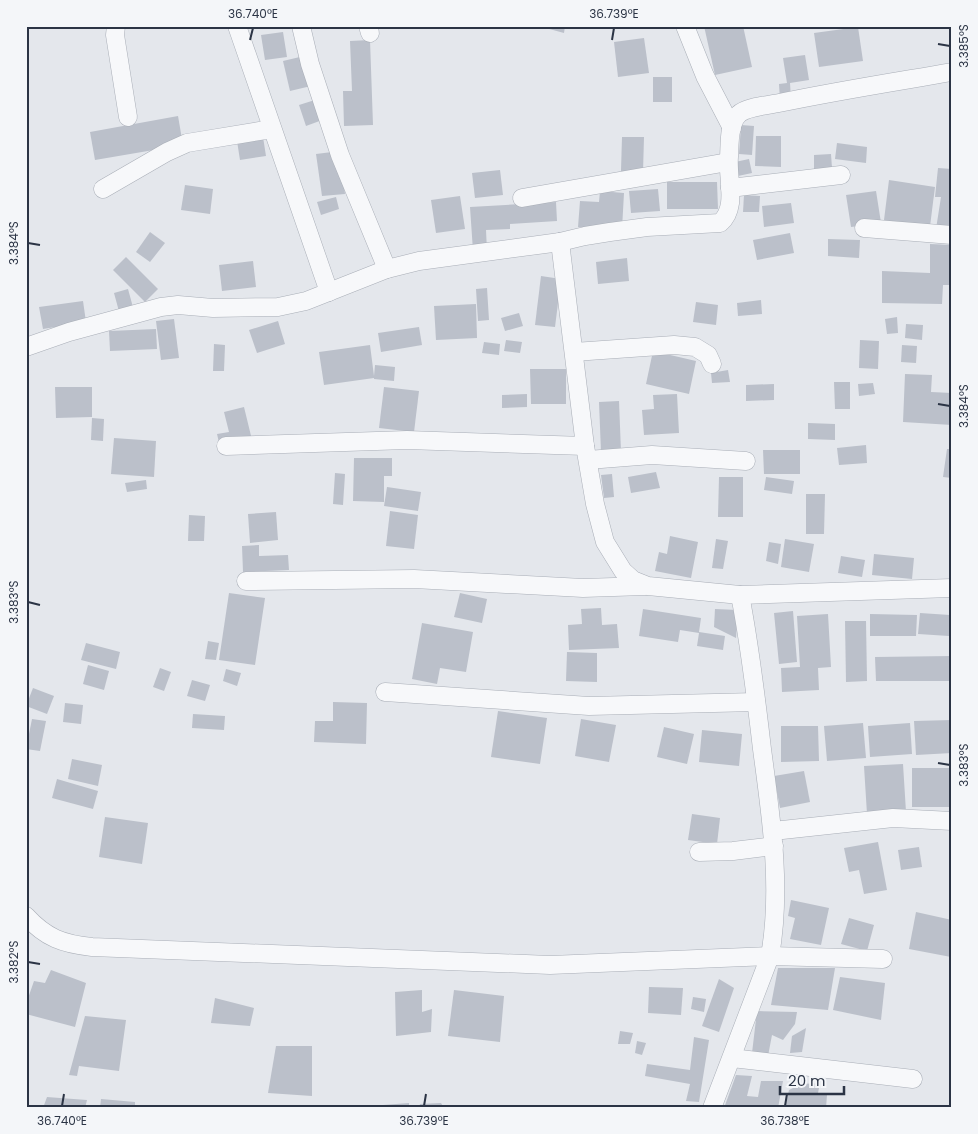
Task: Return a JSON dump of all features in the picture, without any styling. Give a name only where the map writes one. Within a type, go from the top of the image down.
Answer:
[{"type":"street","points":[[116,26],[115,35],[128,117]]},
{"type":"street","points":[[237,26],[330,292]]},
{"type":"street","points":[[301,26],[310,64],[340,155],[387,269]]},
{"type":"street","points":[[685,26],[705,76],[732,128]]},
{"type":"street","points":[[26,346],[68,332],[161,307],[178,305],[213,308],[278,307],[306,301],[387,269],[419,261],[560,242],[610,232],[720,223],[728,213],[730,188],[728,162],[733,122],[739,114],[748,110],[854,89],[952,72]]},
{"type":"street","points":[[103,189],[167,152],[187,143],[272,129]]},
{"type":"street","points":[[522,198],[728,162]]},
{"type":"street","points":[[730,188],[841,175]]},
{"type":"street","points":[[864,228],[952,235]]},
{"type":"street","points":[[560,242],[595,504],[605,542],[613,558],[633,580],[648,586]]},
{"type":"street","points":[[574,352],[674,345],[695,347],[708,355],[712,364]]},
{"type":"street","points":[[226,446],[407,440],[587,453],[746,461]]},
{"type":"street","points":[[246,581],[414,579],[582,588],[648,586],[740,595],[952,588]]},
{"type":"street","points":[[712,1108],[770,956],[774,930],[774,838],[750,650],[740,595]]},
{"type":"street","points":[[385,692],[589,706],[756,702]]},
{"type":"street","points":[[699,852],[733,851],[774,838],[893,818],[952,821]]},
{"type":"street","points":[[26,916],[39,930],[55,939],[78,946],[92,947],[550,964],[770,956],[883,959]]},
{"type":"street","points":[[732,1058],[914,1079]]},
{"type":"building","points":[[565,26],[564,33],[542,27]]},
{"type":"building","points":[[704,26],[743,26],[752,67],[715,75]]},
{"type":"building","points":[[858,27],[863,61],[819,67],[814,33]]},
{"type":"building","points":[[283,32],[287,57],[265,60],[261,35]]},
{"type":"building","points":[[644,38],[649,73],[618,77],[614,42]]},
{"type":"building","points":[[370,40],[373,125],[344,126],[343,91],[352,91],[350,41]]},
{"type":"building","points":[[805,55],[809,80],[790,83],[791,99],[780,100],[779,84],[787,83],[783,58]]},
{"type":"building","points":[[304,56],[311,86],[290,91],[283,61]]},
{"type":"building","points":[[653,77],[672,77],[672,102],[653,102]]},
{"type":"building","points":[[318,99],[325,119],[306,126],[299,105]]},
{"type":"building","points":[[178,116],[183,145],[95,160],[90,132]]},
{"type":"building","points":[[741,125],[754,126],[752,155],[739,154]]},
{"type":"building","points":[[756,136],[781,136],[781,167],[755,166]]},
{"type":"building","points":[[263,137],[266,156],[240,160],[237,141]]},
{"type":"building","points":[[622,137],[644,137],[643,172],[621,171]]},
{"type":"building","points":[[837,143],[867,147],[866,163],[835,159]]},
{"type":"building","points":[[340,151],[345,194],[322,196],[316,154]]},
{"type":"building","points":[[831,154],[832,168],[814,169],[814,155]]},
{"type":"building","points":[[749,159],[752,173],[738,176],[735,162]]},
{"type":"building","points":[[938,168],[952,169],[952,232],[936,229],[941,197],[935,197]]},
{"type":"building","points":[[500,170],[503,195],[475,198],[472,173]]},
{"type":"building","points":[[889,180],[935,187],[929,234],[883,228]]},
{"type":"building","points":[[667,182],[717,182],[718,209],[667,209]]},
{"type":"building","points":[[185,185],[213,189],[210,214],[181,210]]},
{"type":"building","points":[[658,189],[660,211],[631,213],[629,191]]},
{"type":"building","points":[[600,191],[624,193],[622,229],[578,227],[580,201],[599,202]]},
{"type":"building","points":[[876,191],[881,223],[851,227],[846,195]]},
{"type":"building","points":[[744,195],[760,196],[759,212],[743,212]]},
{"type":"building","points":[[460,196],[465,229],[436,233],[431,200]]},
{"type":"building","points":[[336,197],[339,209],[321,215],[317,202]]},
{"type":"building","points":[[556,202],[557,221],[510,224],[510,229],[486,230],[487,251],[473,251],[470,207]]},
{"type":"building","points":[[791,203],[794,223],[764,227],[762,206]]},
{"type":"building","points":[[150,232],[165,243],[150,262],[136,252]]},
{"type":"building","points":[[790,233],[794,253],[757,260],[753,240]]},
{"type":"building","points":[[828,239],[860,240],[859,258],[828,256]]},
{"type":"building","points":[[930,244],[952,245],[952,285],[943,285],[942,304],[882,303],[882,271],[930,273]]},
{"type":"building","points":[[126,257],[158,289],[145,302],[113,270]]},
{"type":"building","points":[[627,258],[629,281],[598,284],[596,262]]},
{"type":"building","points":[[253,261],[256,287],[222,291],[219,265]]},
{"type":"building","points":[[541,276],[561,279],[555,327],[535,325]]},
{"type":"building","points":[[487,288],[489,320],[478,321],[476,289]]},
{"type":"building","points":[[128,289],[134,311],[120,315],[114,293]]},
{"type":"building","points":[[761,300],[762,314],[738,316],[737,303]]},
{"type":"building","points":[[83,301],[86,322],[43,329],[39,307]]},
{"type":"building","points":[[696,302],[718,305],[716,325],[693,322]]},
{"type":"building","points":[[476,304],[477,338],[436,340],[434,306]]},
{"type":"building","points":[[519,313],[523,326],[505,331],[501,318]]},
{"type":"building","points":[[897,317],[898,333],[887,334],[885,319]]},
{"type":"building","points":[[174,319],[179,358],[161,360],[156,321]]},
{"type":"building","points":[[278,321],[285,344],[257,353],[249,330]]},
{"type":"building","points":[[906,324],[923,325],[922,340],[905,338]]},
{"type":"building","points":[[419,327],[422,345],[381,352],[378,333]]},
{"type":"building","points":[[156,329],[157,349],[110,351],[109,331]]},
{"type":"building","points":[[506,340],[522,342],[520,353],[504,351]]},
{"type":"building","points":[[860,340],[879,341],[878,369],[859,368]]},
{"type":"building","points":[[484,342],[500,344],[499,355],[482,353]]},
{"type":"building","points":[[214,344],[225,345],[224,371],[213,371]]},
{"type":"building","points":[[370,345],[374,376],[375,365],[395,367],[394,381],[374,378],[324,385],[319,352]]},
{"type":"building","points":[[902,345],[917,346],[916,363],[901,362]]},
{"type":"building","points":[[653,351],[696,361],[689,394],[646,384]]},
{"type":"building","points":[[530,369],[566,369],[566,404],[531,404]]},
{"type":"building","points":[[728,370],[730,382],[712,383],[711,373]]},
{"type":"building","points":[[905,374],[932,375],[931,392],[952,393],[952,425],[903,422]]},
{"type":"building","points":[[834,382],[850,382],[850,409],[835,409]]},
{"type":"building","points":[[873,383],[875,394],[859,396],[858,384]]},
{"type":"building","points":[[774,384],[774,400],[746,401],[746,385]]},
{"type":"building","points":[[55,387],[92,387],[92,417],[56,418]]},
{"type":"building","points":[[384,387],[419,391],[414,432],[379,428]]},
{"type":"building","points":[[527,394],[527,407],[502,408],[502,395]]},
{"type":"building","points":[[677,394],[679,433],[644,435],[642,410],[654,409],[653,395]]},
{"type":"building","points":[[619,401],[621,452],[601,452],[599,402]]},
{"type":"building","points":[[244,407],[253,444],[221,451],[217,434],[229,432],[224,412]]},
{"type":"building","points":[[92,418],[104,419],[103,441],[91,440]]},
{"type":"building","points":[[808,423],[835,424],[835,440],[808,439]]},
{"type":"building","points":[[114,438],[156,441],[154,477],[111,474]]},
{"type":"building","points":[[866,445],[867,463],[839,465],[837,448]]},
{"type":"building","points":[[947,449],[952,449],[952,478],[943,477]]},
{"type":"building","points":[[763,450],[800,450],[800,474],[764,474]]},
{"type":"building","points":[[354,458],[392,458],[392,476],[384,476],[384,502],[353,501]]},
{"type":"building","points":[[656,472],[660,488],[631,493],[628,477]]},
{"type":"building","points":[[335,473],[345,474],[343,505],[333,504]]},
{"type":"building","points":[[612,474],[614,497],[604,498],[601,475]]},
{"type":"building","points":[[719,477],[743,477],[743,517],[718,517]]},
{"type":"building","points":[[766,477],[794,481],[792,494],[764,490]]},
{"type":"building","points":[[146,480],[147,489],[127,492],[125,483]]},
{"type":"building","points":[[387,487],[421,492],[418,511],[384,506]]},
{"type":"building","points":[[806,494],[825,494],[824,534],[806,534]]},
{"type":"building","points":[[390,511],[418,515],[414,549],[386,546]]},
{"type":"building","points":[[276,512],[278,540],[250,543],[248,514]]},
{"type":"building","points":[[189,515],[205,516],[204,541],[188,541]]},
{"type":"building","points":[[670,536],[698,542],[691,578],[655,571],[659,552],[667,554]]},
{"type":"building","points":[[716,539],[728,541],[723,569],[712,568]]},
{"type":"building","points":[[785,539],[814,544],[809,572],[781,567]]},
{"type":"building","points":[[769,542],[781,544],[778,564],[766,561]]},
{"type":"building","points":[[259,545],[259,556],[288,555],[289,570],[243,572],[242,546]]},
{"type":"building","points":[[874,554],[914,558],[912,579],[872,575]]},
{"type":"building","points":[[841,556],[865,560],[862,577],[838,573]]},
{"type":"building","points":[[229,593],[265,598],[255,665],[219,660]]},
{"type":"building","points":[[460,593],[487,599],[482,623],[454,617]]},
{"type":"building","points":[[601,608],[602,625],[617,624],[619,648],[569,650],[568,625],[582,624],[581,609]]},
{"type":"building","points":[[643,609],[701,618],[699,632],[725,636],[723,650],[697,646],[699,633],[680,630],[678,642],[639,636]]},
{"type":"building","points":[[715,609],[738,610],[736,638],[714,627]]},
{"type":"building","points":[[793,611],[797,662],[779,664],[774,613]]},
{"type":"building","points":[[920,613],[950,615],[949,636],[918,634]]},
{"type":"building","points":[[828,614],[831,667],[818,668],[819,690],[782,692],[781,668],[800,667],[797,616]]},
{"type":"building","points":[[870,614],[917,615],[916,636],[870,636]]},
{"type":"building","points":[[845,621],[866,621],[867,681],[846,682]]},
{"type":"building","points":[[422,623],[473,632],[466,672],[440,668],[437,684],[412,679]]},
{"type":"building","points":[[208,641],[219,643],[216,660],[205,659]]},
{"type":"building","points":[[86,643],[120,652],[116,669],[81,660]]},
{"type":"building","points":[[567,652],[597,653],[597,682],[566,681]]},
{"type":"building","points":[[952,656],[952,681],[876,681],[875,657]]},
{"type":"building","points":[[88,665],[109,671],[104,690],[83,684]]},
{"type":"building","points":[[160,668],[171,672],[164,691],[153,687]]},
{"type":"building","points":[[226,669],[241,673],[237,686],[223,681]]},
{"type":"building","points":[[192,680],[210,685],[205,701],[187,696]]},
{"type":"building","points":[[33,688],[54,696],[47,714],[26,706]]},
{"type":"building","points":[[333,702],[367,703],[366,744],[314,742],[315,721],[333,721]]},
{"type":"building","points":[[65,703],[83,705],[81,724],[63,722]]},
{"type":"building","points":[[498,711],[547,718],[540,764],[491,757]]},
{"type":"building","points":[[193,714],[225,716],[224,730],[192,728]]},
{"type":"building","points":[[32,719],[46,721],[40,751],[26,749]]},
{"type":"building","points":[[581,719],[616,725],[609,762],[575,756]]},
{"type":"building","points":[[952,720],[952,753],[916,755],[914,721]]},
{"type":"building","points":[[863,723],[866,758],[827,761],[824,726]]},
{"type":"building","points":[[910,723],[912,754],[870,757],[868,726]]},
{"type":"building","points":[[781,726],[818,726],[819,761],[781,762]]},
{"type":"building","points":[[664,727],[694,734],[687,764],[657,757]]},
{"type":"building","points":[[702,730],[742,734],[739,766],[699,762]]},
{"type":"building","points":[[72,759],[102,765],[98,786],[68,779]]},
{"type":"building","points":[[903,764],[906,812],[867,814],[864,766]]},
{"type":"building","points":[[912,768],[952,768],[952,807],[912,807]]},
{"type":"building","points":[[804,771],[810,802],[780,808],[774,776]]},
{"type":"building","points":[[57,779],[98,791],[93,809],[52,798]]},
{"type":"building","points":[[692,814],[720,818],[717,844],[688,840]]},
{"type":"building","points":[[105,817],[148,823],[142,864],[99,857]]},
{"type":"building","points":[[878,842],[887,890],[864,894],[859,870],[849,872],[844,848]]},
{"type":"building","points":[[919,847],[922,867],[901,870],[898,850]]},
{"type":"building","points":[[791,900],[829,908],[821,945],[790,939],[795,918],[788,916]]},
{"type":"building","points":[[916,912],[952,920],[951,957],[909,949]]},
{"type":"building","points":[[849,918],[874,925],[867,951],[841,944]]},
{"type":"building","points":[[778,968],[835,968],[828,1010],[771,1005]]},
{"type":"building","points":[[51,970],[86,983],[75,1027],[26,1014],[26,1004],[34,981],[45,983]]},
{"type":"building","points":[[840,977],[885,983],[881,1020],[833,1010]]},
{"type":"building","points":[[719,979],[734,988],[719,1032],[702,1026]]},
{"type":"building","points":[[649,987],[683,988],[681,1015],[648,1013]]},
{"type":"building","points":[[422,990],[422,1012],[432,1009],[431,1032],[396,1036],[395,992]]},
{"type":"building","points":[[454,990],[504,996],[500,1042],[448,1036]]},
{"type":"building","points":[[693,997],[706,999],[704,1012],[691,1009]]},
{"type":"building","points":[[215,998],[254,1008],[250,1026],[211,1023]]},
{"type":"building","points":[[757,1011],[797,1012],[795,1024],[783,1040],[772,1035],[768,1056],[752,1053]]},
{"type":"building","points":[[85,1016],[126,1020],[119,1071],[79,1066],[77,1076],[69,1075]]},
{"type":"building","points":[[806,1028],[802,1052],[790,1053],[792,1036]]},
{"type":"building","points":[[620,1031],[633,1033],[630,1044],[618,1044]]},
{"type":"building","points":[[694,1037],[709,1040],[699,1102],[686,1101],[690,1084],[645,1076],[647,1064],[690,1070]]},
{"type":"building","points":[[637,1041],[646,1043],[642,1055],[635,1053]]},
{"type":"building","points":[[276,1046],[312,1046],[312,1096],[268,1093]]},
{"type":"building","points":[[736,1075],[752,1076],[747,1096],[758,1097],[761,1081],[783,1081],[778,1108],[724,1108]]},
{"type":"building","points":[[820,1083],[818,1093],[827,1095],[826,1108],[785,1108],[789,1090],[801,1084]]},
{"type":"building","points":[[47,1097],[87,1100],[85,1108],[43,1108]]},
{"type":"building","points":[[101,1099],[135,1102],[135,1108],[100,1108]]},
{"type":"building","points":[[409,1103],[409,1108],[370,1108],[370,1106]]},
{"type":"building","points":[[441,1103],[444,1108],[419,1108],[420,1104]]}]
